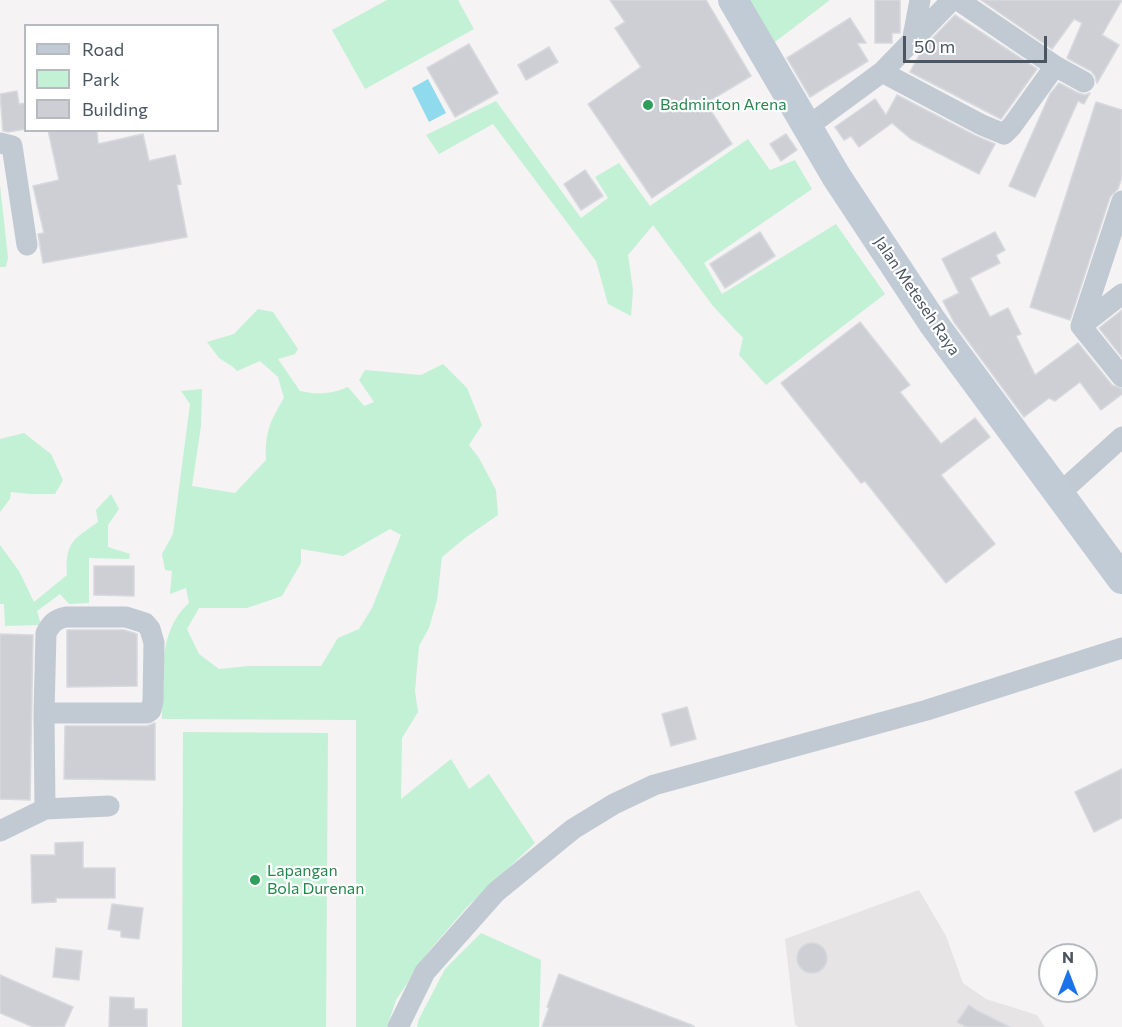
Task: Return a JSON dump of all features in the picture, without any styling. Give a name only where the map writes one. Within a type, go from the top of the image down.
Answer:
[{"type":"main road","name":"Jalan Meteseh Raya","points":[[733,0],[836,176],[933,323],[1122,579]]},
{"type":"street","points":[[912,42],[920,0]]},
{"type":"street","points":[[807,127],[882,72],[952,0]]},
{"type":"street","points":[[958,0],[1055,66],[1083,82]]},
{"type":"street","points":[[882,72],[982,125],[1004,134],[1055,66]]},
{"type":"street","points":[[0,143],[12,147],[27,245]]},
{"type":"street","points":[[1081,326],[1122,201]]},
{"type":"street","points":[[1081,326],[1122,294]]},
{"type":"street","points":[[1081,326],[1122,377]]},
{"type":"street","points":[[1060,493],[1122,437]]},
{"type":"street","points":[[44,713],[114,714],[151,710],[154,643],[150,629],[145,623],[126,616],[66,617],[58,618],[46,633],[44,713],[45,808]]},
{"type":"street","points":[[398,1027],[425,972],[496,892],[573,829],[614,804],[654,785],[927,710],[1122,648]]},
{"type":"street","points":[[0,831],[45,808],[109,806]]},
{"type":"shaded area","points":[[919,890],[946,936],[963,983],[986,999],[1037,1015],[1045,1027],[799,1027],[795,1025],[785,939]]},
{"type":"green space","points":[[387,0],[458,0],[474,29],[365,89],[332,30]]},
{"type":"green space","points":[[749,0],[830,0],[771,45]]},
{"type":"green space","points":[[496,101],[581,218],[608,198],[595,177],[619,163],[650,206],[748,139],[770,170],[795,160],[812,189],[704,263],[722,294],[836,224],[885,294],[766,385],[739,355],[743,338],[713,306],[653,225],[628,255],[633,290],[631,316],[608,304],[596,261],[493,124],[439,154],[426,135]]},
{"type":"green space","points":[[0,185],[8,258],[6,267],[0,267]]},
{"type":"green space","points":[[258,309],[273,312],[298,349],[295,354],[278,359],[300,391],[324,393],[348,387],[364,406],[374,402],[359,380],[365,370],[421,375],[443,364],[467,388],[482,425],[469,445],[479,458],[496,490],[498,515],[442,557],[437,600],[429,628],[419,646],[415,691],[418,712],[402,738],[401,799],[451,759],[469,789],[489,774],[535,843],[467,907],[428,952],[396,1000],[387,1027],[356,1027],[356,720],[162,719],[164,657],[167,642],[171,627],[189,603],[186,588],[170,594],[172,571],[165,570],[162,554],[173,534],[190,404],[181,391],[202,389],[201,426],[192,486],[235,493],[266,460],[269,427],[284,398],[278,377],[260,361],[237,371],[219,358],[207,342],[234,334]],"holes":[[[390,529],[401,535],[372,608],[359,629],[338,638],[321,666],[249,666],[219,669],[199,654],[187,629],[199,608],[247,608],[282,596],[301,563],[301,549],[343,556]]]},
{"type":"green space","points":[[24,433],[51,454],[63,480],[55,494],[11,492],[10,499],[0,512],[0,439]]},
{"type":"green space","points":[[111,494],[119,509],[108,525],[108,547],[130,554],[129,559],[89,558],[89,603],[69,604],[60,594],[37,611],[41,625],[5,626],[4,604],[0,604],[0,545],[19,571],[34,602],[67,575],[69,548],[82,533],[98,522],[96,510]]},
{"type":"green space","name":"Lapangan Bola Durenan","points":[[183,732],[328,733],[326,1027],[182,1027]]},
{"type":"green space","points":[[481,933],[541,960],[539,1027],[417,1027],[445,969]]},
{"type":"water","points":[[428,79],[446,113],[429,122],[412,88]]},
{"type":"building","points":[[610,0],[706,0],[751,76],[706,103],[732,144],[652,198],[588,104],[641,67],[615,28],[625,22]]},
{"type":"building","points":[[875,0],[900,0],[900,33],[892,33],[892,43],[875,43]]},
{"type":"building","points":[[981,0],[1122,0],[1102,35],[1119,45],[1097,83],[1091,71],[1067,58],[1082,23],[1074,19],[1052,49]]},
{"type":"building","points":[[955,15],[1037,69],[1001,119],[910,72],[923,48]]},
{"type":"building","points":[[850,18],[866,43],[857,43],[868,61],[810,97],[787,58]]},
{"type":"building","points":[[469,44],[498,93],[455,117],[427,68]]},
{"type":"building","points":[[549,47],[558,62],[526,80],[518,65]]},
{"type":"building","points":[[1059,83],[1078,93],[1085,95],[1090,93],[1084,104],[1078,101],[1035,197],[1009,186],[1050,94]]},
{"type":"building","points":[[17,91],[19,104],[24,103],[24,129],[3,131],[0,94]]},
{"type":"building","points":[[897,95],[995,144],[979,174],[911,139],[892,123],[859,147],[851,136],[844,140],[835,127],[875,99],[886,115]]},
{"type":"building","points":[[1096,102],[1122,110],[1122,177],[1118,189],[1110,197],[1070,320],[1030,307]]},
{"type":"building","points":[[48,132],[97,132],[98,144],[143,134],[149,161],[175,155],[181,184],[177,185],[187,237],[43,263],[38,234],[44,233],[33,186],[59,180]]},
{"type":"building","points":[[786,134],[797,150],[781,161],[770,144]]},
{"type":"building","points":[[585,170],[603,196],[581,210],[564,184]]},
{"type":"building","points":[[760,232],[775,256],[725,288],[710,264]]},
{"type":"building","points":[[995,232],[1005,250],[996,255],[1000,263],[970,278],[990,317],[1008,308],[1021,334],[1016,336],[1035,375],[1078,343],[1112,385],[1122,389],[1122,394],[1101,410],[1080,382],[1055,401],[1049,398],[1024,417],[954,322],[943,301],[959,293],[942,259]]},
{"type":"building","points":[[1122,310],[1122,357],[1099,328]]},
{"type":"building","points":[[860,322],[910,385],[900,392],[941,444],[975,418],[990,437],[941,475],[995,544],[946,583],[865,481],[861,483],[781,383]]},
{"type":"building","points":[[94,566],[134,566],[134,596],[94,595]]},
{"type":"building","points":[[67,630],[124,630],[137,634],[137,686],[67,687]]},
{"type":"building","points":[[0,634],[33,635],[30,800],[0,799]]},
{"type":"building","points":[[687,707],[696,739],[671,746],[662,714]]},
{"type":"building","points":[[155,723],[155,780],[64,779],[65,726],[147,726]]},
{"type":"building","points":[[1122,769],[1122,818],[1094,832],[1075,792]]},
{"type":"building","points":[[83,842],[83,868],[115,868],[115,898],[56,898],[56,902],[32,903],[31,855],[55,855],[55,843]]},
{"type":"building","points":[[112,904],[143,908],[139,939],[121,937],[121,931],[108,929]]},
{"type":"building","points":[[812,943],[822,948],[827,958],[822,968],[812,973],[802,968],[797,958],[802,948]]},
{"type":"building","points":[[56,948],[82,951],[79,980],[53,977]]},
{"type":"building","points":[[559,974],[694,1026],[694,1027],[542,1027]]},
{"type":"building","points":[[0,975],[73,1007],[64,1027],[33,1027],[0,1013]]},
{"type":"building","points":[[110,997],[134,998],[134,1009],[147,1009],[147,1027],[109,1027]]},
{"type":"building","points":[[969,1005],[1010,1027],[966,1027],[957,1022]]},
{"type":"place","name":"Badminton Arena","points":[[648,105]]},
{"type":"place","name":"Lapangan Bola Durenan","points":[[255,880]]}]
